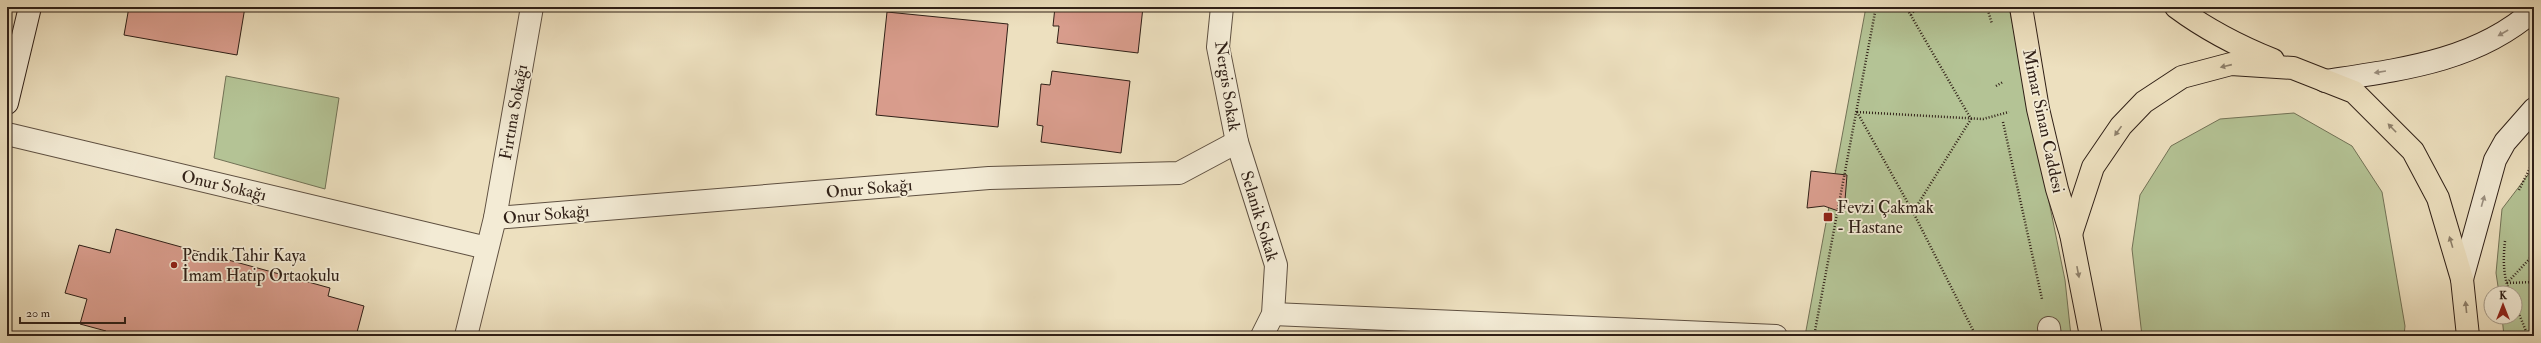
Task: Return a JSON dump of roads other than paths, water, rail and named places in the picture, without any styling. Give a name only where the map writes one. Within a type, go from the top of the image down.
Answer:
[{"type":"main road","name":"Mimar Sinan Caddesi","points":[[2021,7],[2038,109],[2057,190],[2071,234],[2091,336]]},
{"type":"main road","points":[[2176,7],[2203,27],[2238,46],[2354,92],[2413,150],[2438,198],[2462,279],[2468,336]]},
{"type":"main road","points":[[2071,234],[2093,167],[2121,126],[2144,102],[2182,77],[2231,64],[2293,68]]},
{"type":"street","points":[[7,103],[30,7]]},
{"type":"street","name":"Fırtına Sokağı","points":[[466,336],[495,218],[532,7]]},
{"type":"street","name":"Nergis Sokak","points":[[1222,7],[1218,46],[1237,142]]},
{"type":"street","points":[[2325,81],[2409,68],[2444,60],[2486,43],[2518,24],[2534,10]]},
{"type":"street","points":[[2462,279],[2495,160],[2506,142],[2534,109]]},
{"type":"street","name":"Onur Sokağı","points":[[7,134],[488,248]]},
{"type":"street","name":"Onur Sokağı","points":[[495,218],[989,178],[1179,173],[1237,142]]},
{"type":"street","name":"Selanik Sokak","points":[[1237,142],[1276,265],[1273,314],[1262,336]]},
{"type":"street","points":[[1273,314],[1776,336]]},
{"type":"place","name":"Fevzi Çakmak - Hastane","points":[[1828,217]]},
{"type":"place","name":"Pendik Tahir Kaya İmam Hatip Ortaokulu","points":[[174,265]]}]
